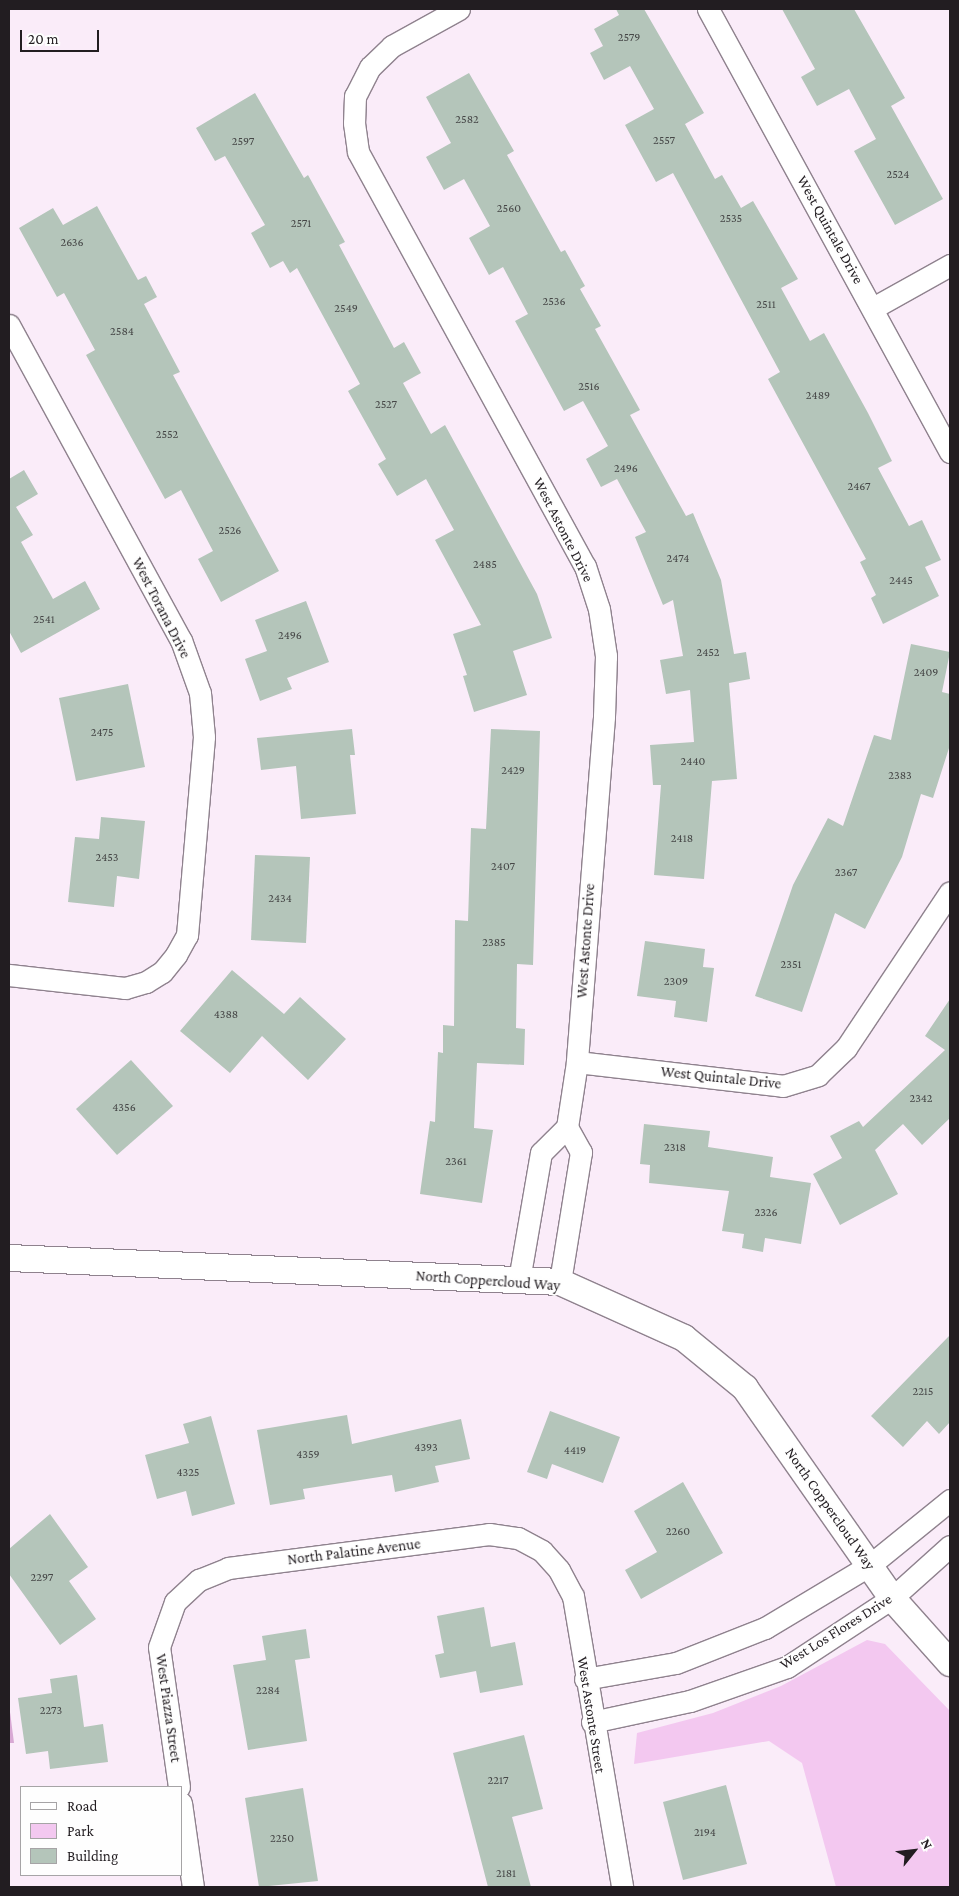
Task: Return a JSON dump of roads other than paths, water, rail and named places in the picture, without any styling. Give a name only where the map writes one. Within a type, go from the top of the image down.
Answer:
[{"type":"street","name":"West Astonte Drive","points":[[459,9],[392,46],[370,67],[355,96],[354,123],[358,152],[585,566],[599,609],[606,656],[604,717],[577,1062],[567,1127]]},
{"type":"street","name":"West Quintale Drive","points":[[708,9],[950,452]]},
{"type":"street","points":[[873,308],[950,265]]},
{"type":"street","name":"West Torana Drive","points":[[9,325],[181,640],[200,692],[204,737],[187,935],[176,955],[162,972],[146,982],[125,988],[10,981]]},
{"type":"street","name":"West Quintale Drive","points":[[577,1062],[783,1086],[818,1075],[846,1048],[950,892]]},
{"type":"street","points":[[519,1280],[542,1153],[567,1127],[581,1152],[560,1282]]},
{"type":"street","name":"North Coppercloud Way","points":[[9,1258],[560,1282],[684,1338],[745,1388],[892,1598],[950,1663]]},
{"type":"street","points":[[585,1679],[676,1663],[766,1628],[870,1565],[950,1500]]},
{"type":"street","name":"North Palatine Avenue","points":[[175,1602],[199,1580],[228,1568],[489,1534],[518,1538],[542,1551]]},
{"type":"street","name":"West Los Flores Drive","points":[[592,1722],[690,1700],[786,1667],[892,1598],[950,1546]]},
{"type":"street","name":"West Astonte Street","points":[[542,1551],[559,1570],[572,1596],[592,1722],[622,1887]]},
{"type":"street","name":"West Piazza Street","points":[[175,1602],[159,1646],[179,1786]]},
{"type":"street","points":[[182,1809],[194,1887]]}]
